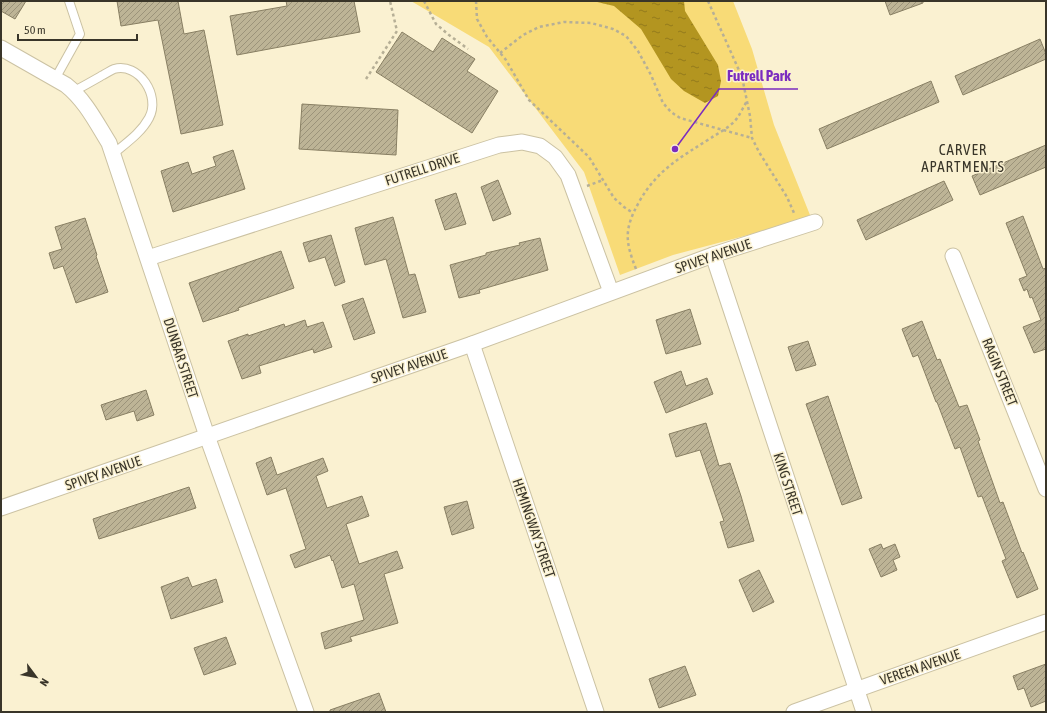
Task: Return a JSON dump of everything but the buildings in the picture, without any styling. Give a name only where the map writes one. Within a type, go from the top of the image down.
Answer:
[{"type":"street","name":"DUNBAR STREET","points":[[1,48],[74,91],[88,108],[109,143],[207,436],[306,712]]},
{"type":"street","name":"FUTRELL DRIVE","points":[[148,258],[499,145],[522,142],[540,146],[555,157],[568,175],[612,292]]},
{"type":"street","name":"SPIVEY AVENUE","points":[[1,508],[472,344],[713,255],[815,222]]},
{"type":"street","name":"KING STREET","points":[[713,255],[864,712]]},
{"type":"street","name":"RAGIN STREET","points":[[953,256],[1046,489]]},
{"type":"street","name":"HEMINGWAY STREET","points":[[472,344],[596,712]]},
{"type":"street","name":"VEREEN AVENUE","points":[[794,712],[1046,622]]},
{"type":"lane","points":[[55,79],[80,34],[69,1]]},
{"type":"lane","points":[[74,91],[114,69],[127,68],[137,73],[145,82],[152,95],[153,106],[150,116],[142,129],[113,154]]},
{"type":"path","points":[[366,79],[397,31],[390,1]]},
{"type":"path","points":[[424,1],[436,24],[468,49]]},
{"type":"path","points":[[476,1],[477,19],[487,37],[506,60],[529,100],[589,157],[614,198],[633,213]]},
{"type":"path","points":[[708,1],[742,77],[752,138],[787,197],[800,228]]},
{"type":"path","points":[[500,53],[523,35],[539,26],[564,22],[591,23],[612,29],[626,36],[638,51],[651,75],[663,103],[671,112],[680,118],[752,138]]},
{"type":"path","points":[[640,282],[627,242],[628,228],[633,213],[646,190],[656,177],[670,165],[723,130],[737,118],[747,101]]},
{"type":"shaded area","points":[[411,1],[733,1],[752,49],[774,125],[810,215],[793,223],[673,255],[620,275],[584,172],[489,47]]},
{"type":"water","points":[[593,1],[684,1],[685,11],[718,65],[721,81],[718,96],[705,103],[684,91],[671,79],[641,29],[614,6]]},
{"type":"place","name":"Futrell Park","points":[[675,149]]},
{"type":"district","name":"CARVER APARTMENTS","points":[[963,158]]}]
